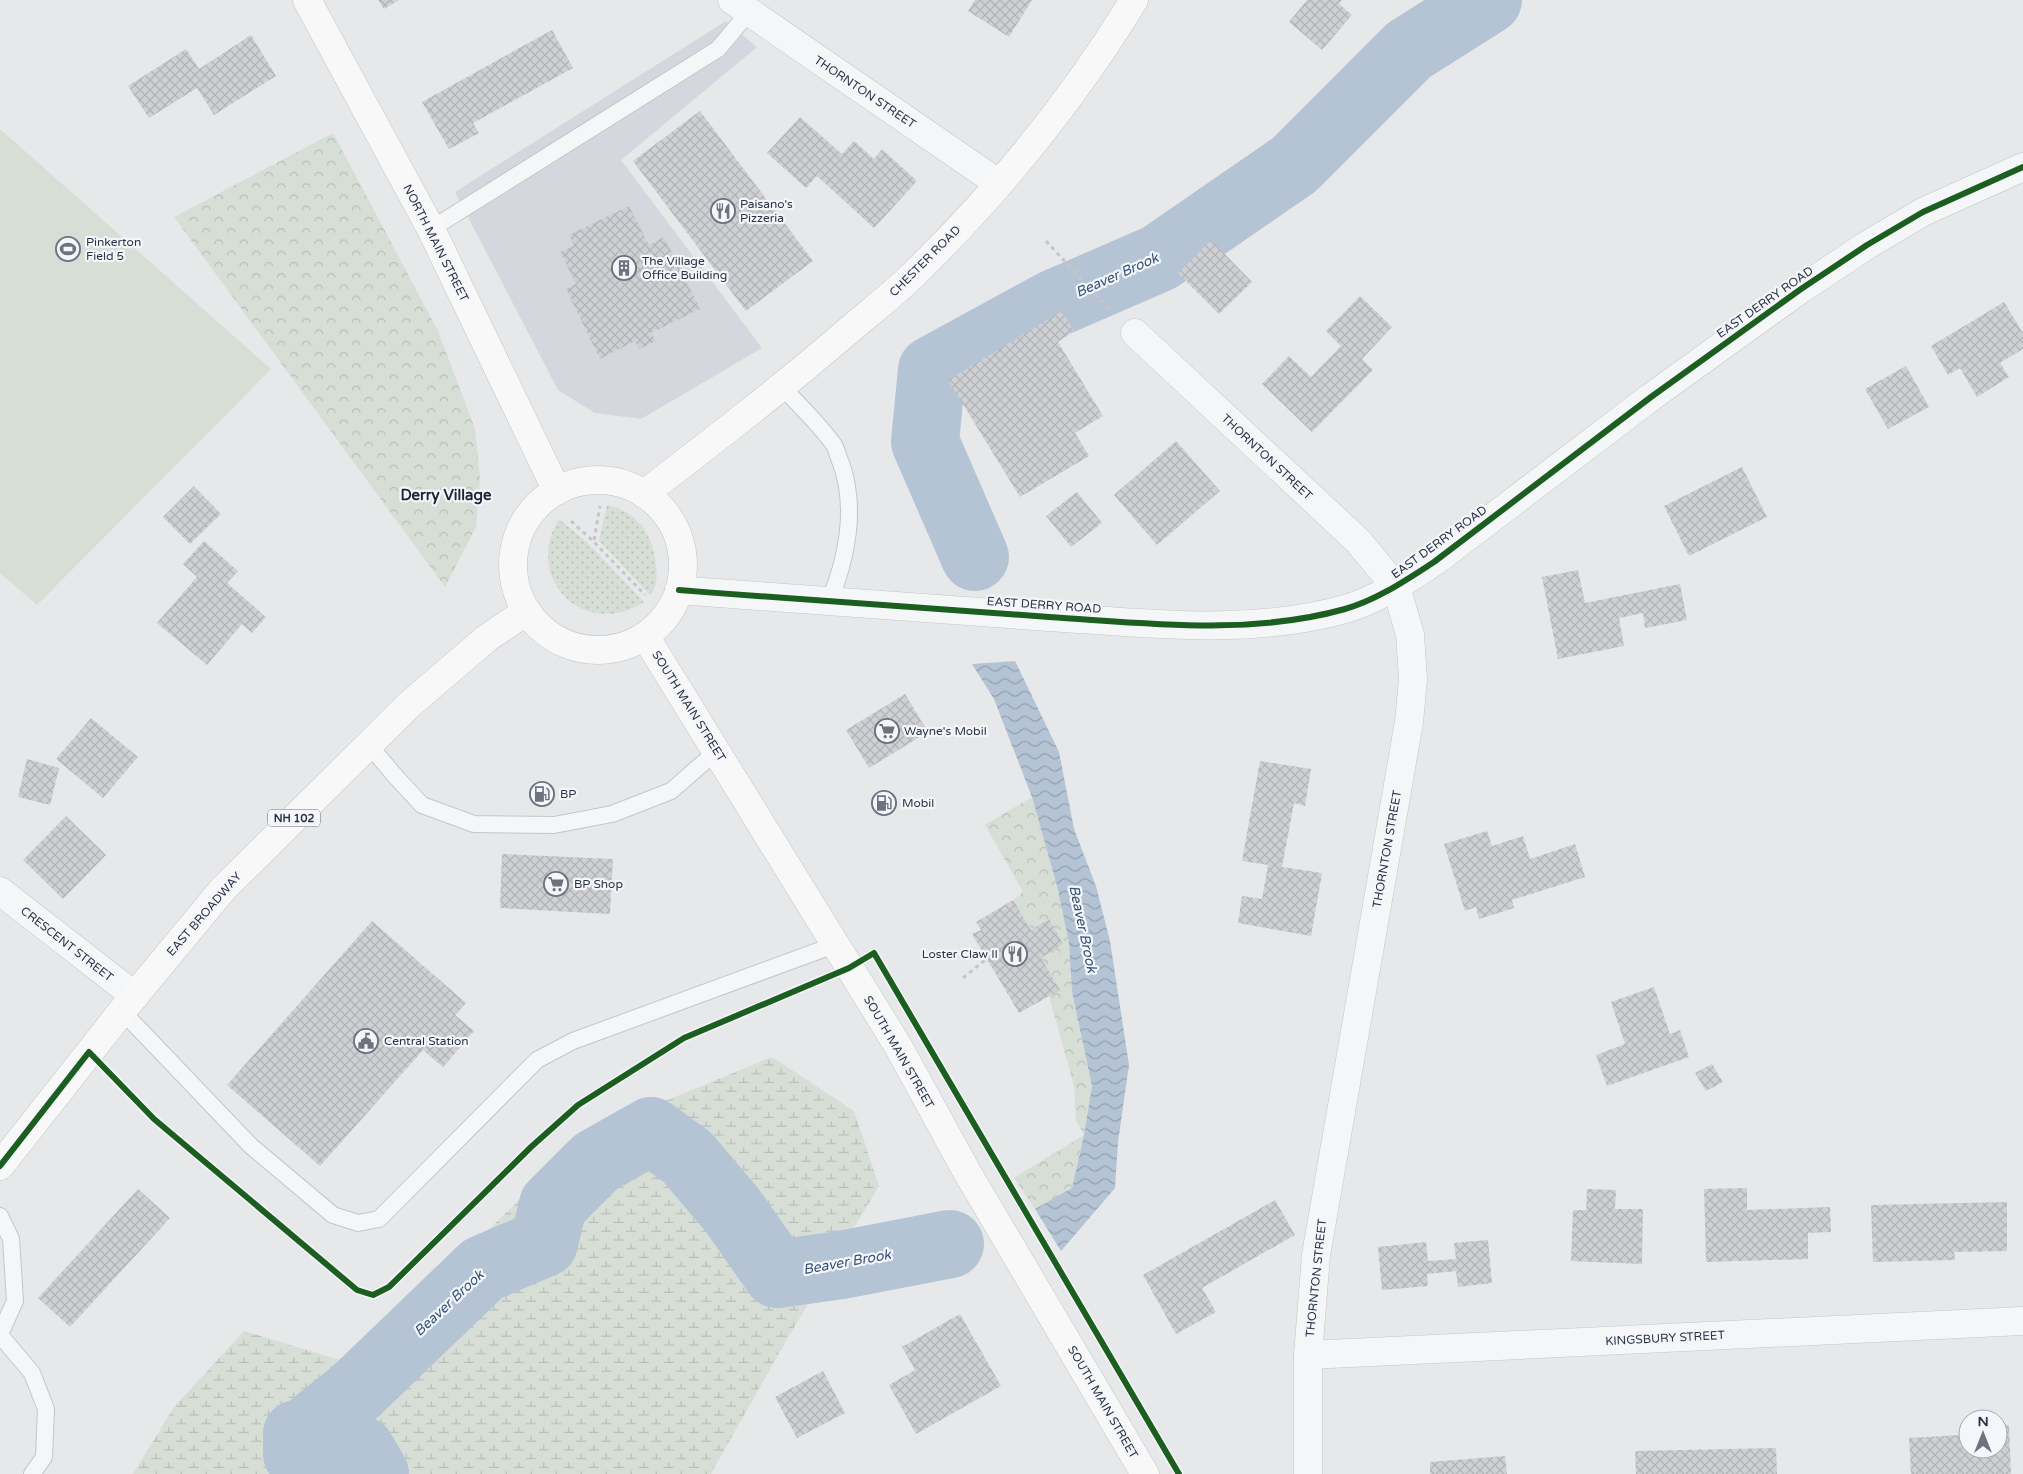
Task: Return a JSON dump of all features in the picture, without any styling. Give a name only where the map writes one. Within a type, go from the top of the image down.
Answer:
[{"type":"main road","name":"NORTH MAIN STREET","points":[[307,0],[431,229],[557,491]]},
{"type":"main road","name":"CHESTER ROAD","points":[[644,494],[782,387],[914,275],[1036,141],[1077,88],[1134,0]]},
{"type":"main road","points":[[604,481],[623,484],[644,494],[664,512],[678,536],[683,563],[679,590],[674,603],[657,626],[645,636],[618,647],[588,649],[574,646],[548,633],[527,612],[518,594],[513,576],[514,550],[523,525],[537,505],[557,491],[573,484],[604,481]]},
{"type":"main road","name":"EAST BROADWAY","points":[[0,1166],[128,1004],[223,889],[448,670],[487,638],[527,612]]},
{"type":"main road","name":"SOUTH MAIN STREET","points":[[645,636],[837,944],[849,968],[898,1046],[967,1172],[1145,1474]]},
{"type":"street","name":"THORNTON STREET","points":[[741,6],[998,183]]},
{"type":"street","name":"EAST DERRY ROAD","points":[[679,590],[829,602],[1216,626],[1260,624],[1308,618],[1347,608],[1396,587],[1434,562],[1651,396],[1801,289],[1867,245],[1923,212],[2023,168]]},
{"type":"street","name":"THORNTON STREET","points":[[1135,333],[1358,542],[1396,587],[1410,634],[1413,679],[1409,722],[1316,1255],[1308,1355],[1308,1474]]},
{"type":"street","name":"CRESCENT STREET","points":[[0,891],[128,1004]]},
{"type":"street","name":"KINGSBURY STREET","points":[[1308,1355],[2023,1321]]},
{"type":"lane","points":[[431,229],[718,49],[741,6]]},
{"type":"lane","points":[[782,387],[818,424],[835,447],[845,476],[849,510],[846,548],[839,578],[829,602]]},
{"type":"lane","points":[[369,745],[422,805],[474,824],[554,824],[612,814],[671,791],[717,751]]},
{"type":"lane","points":[[128,1004],[251,1146],[332,1215],[358,1223],[379,1219],[537,1060],[572,1041],[837,944]]},
{"type":"lane","points":[[0,1216],[12,1240],[15,1301],[0,1335],[32,1373],[46,1409],[44,1458],[32,1474]]},
{"type":"path","points":[[1046,241],[1099,300]]},
{"type":"path","points":[[594,541],[600,506]]},
{"type":"path","points":[[569,519],[594,541],[645,595]]},
{"type":"path","points":[[963,978],[985,960]]},
{"type":"shaded area","points":[[726,21],[757,47],[621,160],[762,348],[641,419],[595,413],[558,390],[455,192]]},
{"type":"green space","name":"Pinkerton Field 5","points":[[0,129],[271,369],[37,605],[0,573]]},
{"type":"green space","points":[[333,133],[438,331],[475,429],[480,479],[476,527],[445,587],[174,217]]},
{"type":"green space","points":[[607,505],[628,513],[636,519],[648,535],[652,544],[656,570],[655,585],[650,595],[599,541]]},
{"type":"green space","points":[[559,519],[588,543],[644,602],[621,612],[600,614],[580,608],[565,596],[554,581],[548,562],[550,541]]},
{"type":"green space","points":[[1032,797],[1057,886],[1069,943],[1072,992],[1092,1086],[1084,1135],[1076,1120],[1074,1086],[1049,996],[1059,990],[1041,958],[1063,944],[1049,919],[1031,930],[1013,900],[1023,892],[985,825]]},
{"type":"green space","points":[[772,1057],[854,1111],[879,1186],[787,1339],[711,1474],[133,1474],[174,1407],[244,1331],[350,1363],[590,1132]]},
{"type":"green space","points":[[1084,1135],[1072,1188],[1035,1209],[1014,1178]]},
{"type":"water","points":[[1015,661],[1059,752],[1074,829],[1096,886],[1110,941],[1129,1065],[1118,1142],[1115,1188],[1061,1251],[1035,1209],[1072,1188],[1084,1135],[1092,1086],[1072,992],[1069,943],[1057,886],[1032,797],[994,699],[972,664]]},
{"type":"building","points":[[378,0],[399,0],[384,9]]},
{"type":"building","points":[[975,0],[1032,0],[1009,37],[968,11]]},
{"type":"building","points":[[1307,0],[1342,0],[1339,4],[1352,15],[1322,50],[1289,22]]},
{"type":"building","points":[[552,30],[573,68],[473,123],[479,133],[449,149],[422,102]]},
{"type":"building","points":[[251,35],[276,76],[214,115],[197,88],[149,118],[128,86],[186,49],[199,69]]},
{"type":"building","name":"Paisano's Pizzeria","points":[[700,111],[813,261],[746,311],[633,161]]},
{"type":"building","points":[[800,117],[842,154],[854,141],[874,159],[882,149],[917,181],[874,228],[817,176],[806,188],[767,153]]},
{"type":"building","name":"The Village Office Building","points":[[629,206],[649,245],[664,237],[700,309],[651,333],[656,341],[639,349],[635,341],[600,359],[566,289],[576,284],[560,252],[574,245],[569,235]]},
{"type":"building","points":[[1211,240],[1252,282],[1219,314],[1178,273]]},
{"type":"building","points":[[1360,296],[1392,327],[1362,359],[1373,370],[1312,432],[1262,384],[1289,356],[1311,377],[1341,346],[1326,331]]},
{"type":"building","points":[[2004,302],[2023,333],[2023,349],[2000,363],[2009,377],[1977,397],[1960,368],[1948,375],[1931,346]]},
{"type":"building","points":[[1062,311],[1074,331],[1058,342],[1103,416],[1075,433],[1089,456],[1020,497],[948,380]]},
{"type":"building","points":[[1906,366],[1929,407],[1888,429],[1865,389]]},
{"type":"building","points":[[1176,441],[1220,491],[1157,545],[1114,495]]},
{"type":"building","points":[[1742,467],[1767,517],[1689,556],[1664,506]]},
{"type":"building","points":[[194,486],[221,514],[190,544],[163,517]]},
{"type":"building","points":[[1077,492],[1102,523],[1071,547],[1046,516]]},
{"type":"building","points":[[204,541],[238,571],[227,583],[266,617],[252,633],[242,624],[207,665],[157,623],[197,577],[183,564]]},
{"type":"building","points":[[1578,570],[1585,603],[1680,584],[1687,620],[1645,628],[1643,613],[1619,618],[1624,646],[1558,659],[1542,577]]},
{"type":"building","name":"Wayne's Mobil","points":[[905,694],[928,732],[869,768],[846,730]]},
{"type":"building","points":[[91,718],[138,757],[103,798],[56,759]]},
{"type":"building","points":[[27,759],[59,768],[50,805],[18,797]]},
{"type":"building","points":[[1260,761],[1311,769],[1305,806],[1294,803],[1282,867],[1322,873],[1311,936],[1238,923],[1242,896],[1262,899],[1268,865],[1242,861]]},
{"type":"building","points":[[66,816],[106,855],[63,899],[23,860]]},
{"type":"building","points":[[1487,831],[1492,846],[1523,836],[1530,859],[1575,844],[1585,877],[1512,900],[1514,908],[1479,919],[1476,907],[1465,911],[1444,844]]},
{"type":"building","name":"BP Shop","points":[[502,854],[613,859],[610,914],[500,908]]},
{"type":"building","name":"Loster Claw II","points":[[1013,900],[1031,930],[1049,919],[1063,944],[1041,958],[1060,990],[1019,1013],[972,934],[981,930],[976,922]]},
{"type":"building","name":"Central Station","points":[[372,921],[466,1003],[455,1015],[474,1031],[443,1067],[423,1050],[320,1166],[227,1085]]},
{"type":"building","points":[[1654,987],[1670,1034],[1680,1030],[1689,1057],[1607,1086],[1596,1055],[1625,1044],[1611,1002]]},
{"type":"building","points":[[1712,1064],[1723,1082],[1706,1091],[1695,1073]]},
{"type":"building","points":[[1747,1188],[1747,1210],[1830,1207],[1831,1232],[1808,1233],[1808,1259],[1706,1262],[1704,1189]]},
{"type":"building","points":[[138,1189],[170,1218],[70,1327],[38,1298]]},
{"type":"building","points":[[1587,1189],[1616,1190],[1615,1209],[1643,1209],[1642,1264],[1571,1261],[1573,1210],[1586,1210]]},
{"type":"building","points":[[1275,1200],[1295,1235],[1202,1288],[1216,1312],[1176,1334],[1143,1275]]},
{"type":"building","points":[[2007,1202],[2007,1251],[1954,1252],[1955,1260],[1873,1262],[1871,1205]]},
{"type":"building","points":[[1488,1240],[1492,1283],[1458,1287],[1456,1271],[1427,1274],[1428,1286],[1382,1290],[1378,1247],[1426,1242],[1428,1261],[1456,1259],[1454,1243]]},
{"type":"building","points":[[960,1314],[1001,1386],[916,1434],[889,1385],[915,1370],[902,1347]]},
{"type":"building","points":[[823,1371],[845,1413],[797,1438],[775,1397]]},
{"type":"building","points":[[2008,1425],[2011,1474],[1911,1474],[1909,1438],[1958,1435],[1958,1459],[2008,1459]]},
{"type":"building","points":[[1776,1448],[1777,1474],[1636,1474],[1635,1451]]},
{"type":"building","points":[[1505,1456],[1507,1474],[1430,1474],[1430,1462]]},
{"type":"waterway","name":"Beaver Brook","points":[[975,557],[925,442],[932,370],[1053,304],[1159,258],[1294,165],[1409,50],[1488,0]]},
{"type":"waterway","name":"Beaver Brook","points":[[375,1474],[361,1450],[297,1454],[297,1434],[306,1431],[355,1392],[483,1269],[544,1243],[553,1205],[596,1162],[651,1131],[687,1157],[732,1210],[777,1274],[841,1265],[950,1244]]},
{"type":"cycle path","points":[[679,590],[1160,624],[1235,625],[1309,617],[1345,609],[1380,595],[1434,562],[1651,397],[1801,289],[1867,245],[1923,212],[2023,167]]},
{"type":"cycle path","points":[[0,1166],[89,1052],[154,1119],[357,1290],[373,1295],[389,1287],[531,1147],[578,1105],[684,1038],[849,968],[874,953],[1179,1474]]},
{"type":"place","name":"Paisano's Pizzeria","points":[[723,211]]},
{"type":"place","name":"Pinkerton Field 5","points":[[68,249]]},
{"type":"place","name":"The Village Office Building","points":[[624,268]]},
{"type":"place","name":"Wayne's Mobil","points":[[887,731]]},
{"type":"place","name":"BP","points":[[542,794]]},
{"type":"place","name":"Mobil","points":[[884,803]]},
{"type":"place","name":"BP Shop","points":[[556,884]]},
{"type":"place","name":"Loster Claw II","points":[[1015,954]]},
{"type":"place","name":"Central Station","points":[[366,1041]]},
{"type":"district","name":"Derry Village","points":[[446,495]]}]
